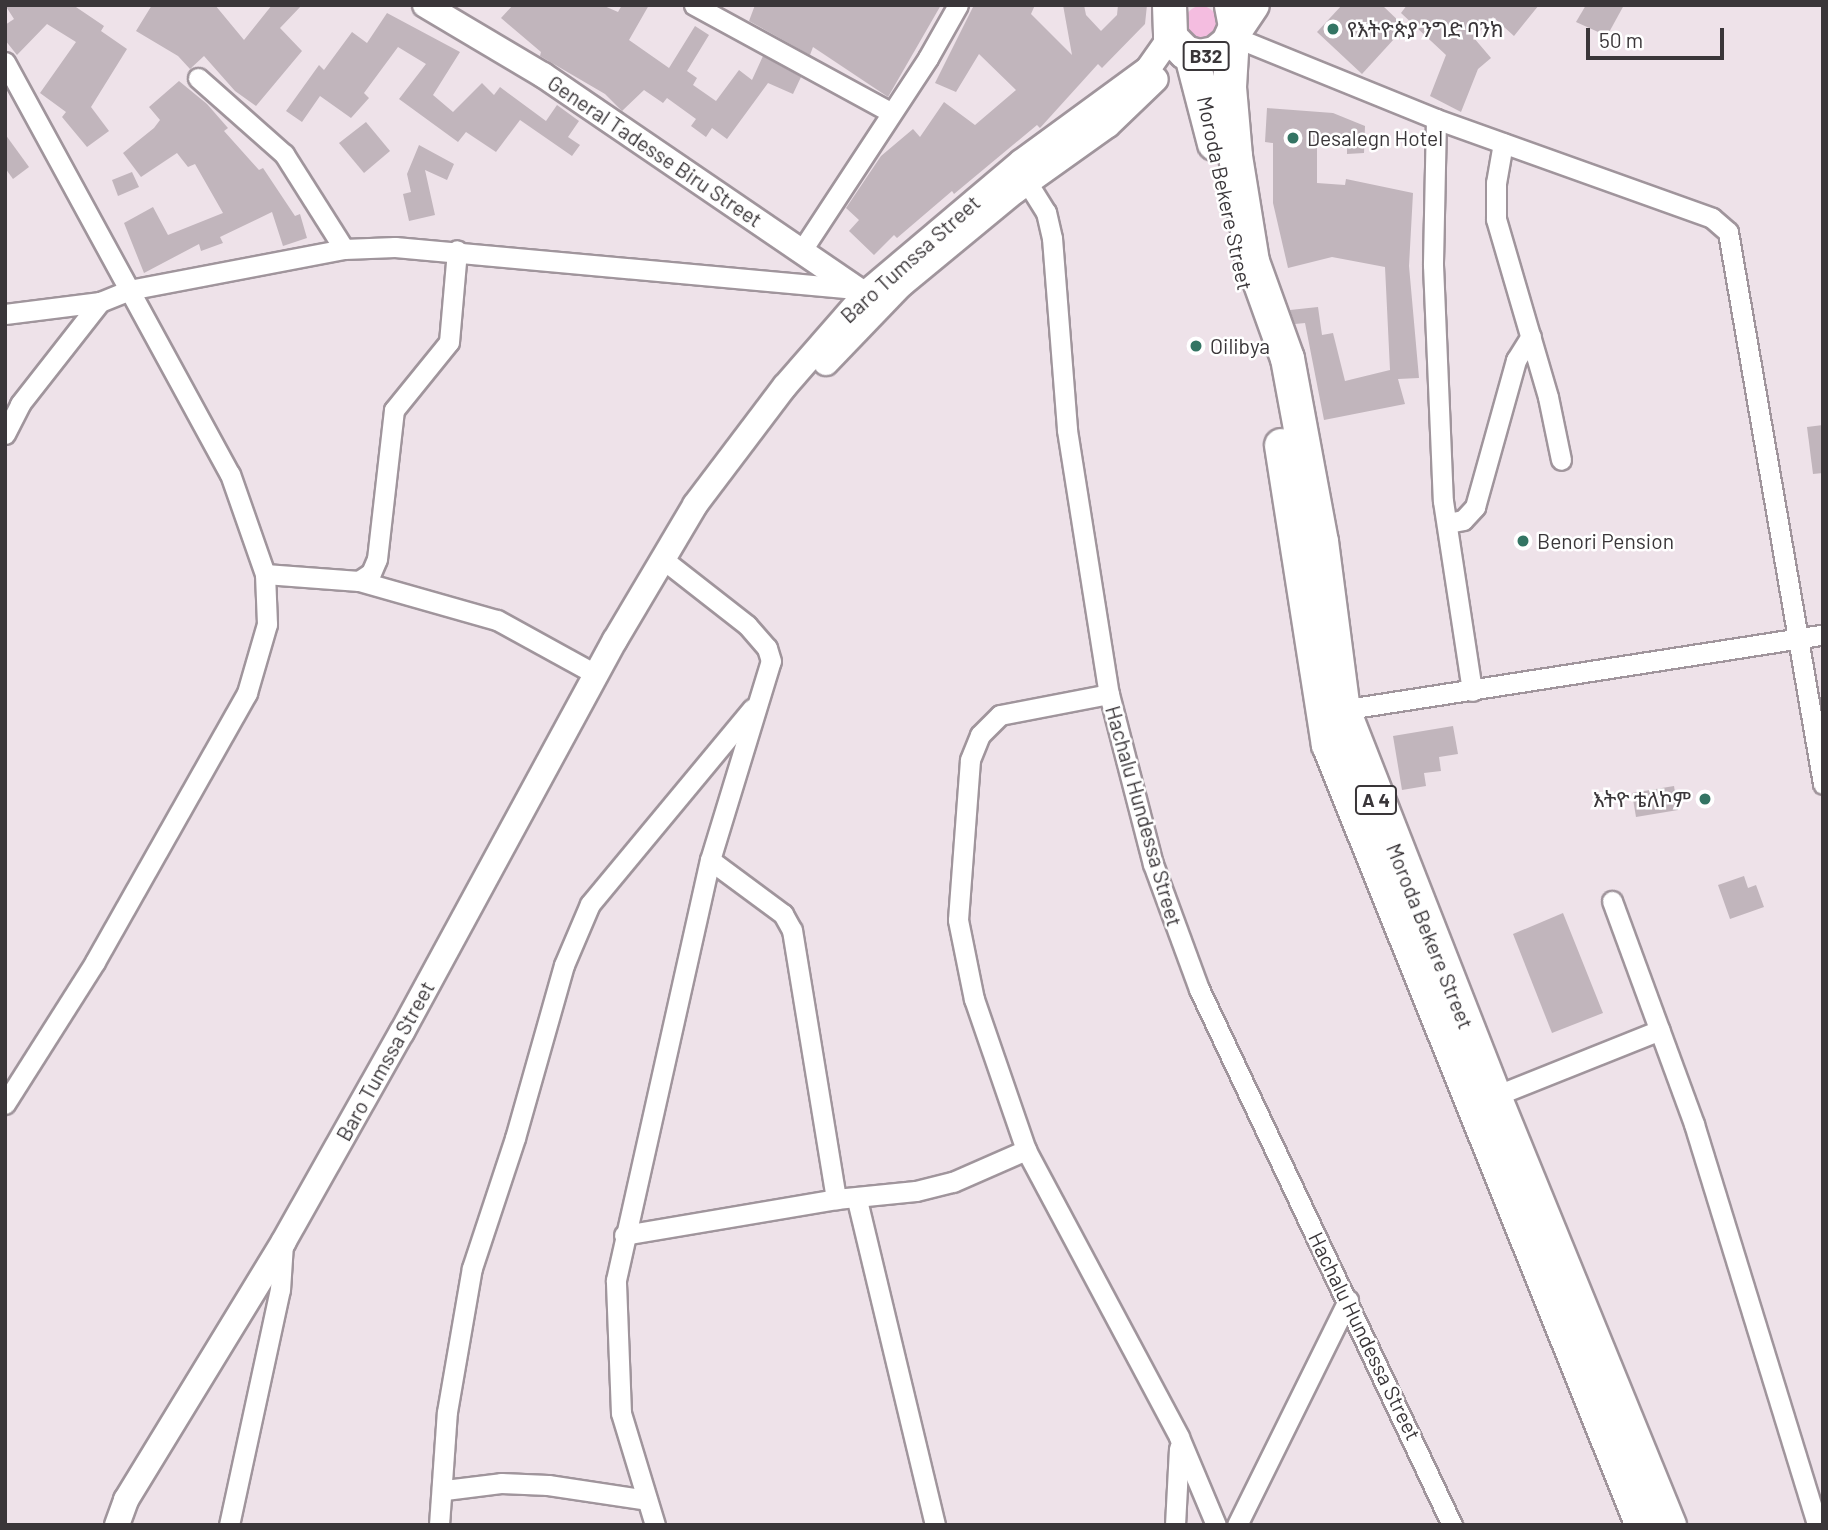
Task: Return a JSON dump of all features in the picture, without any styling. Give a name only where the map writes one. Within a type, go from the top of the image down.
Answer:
[{"type":"highway","name":"B32","points":[[1179,37],[1216,53],[1232,21]]},
{"type":"highway","name":"Moroda Bekere Street","points":[[1232,21],[1231,130],[1244,263]]},
{"type":"highway","name":"Moroda Bekere Street","points":[[1179,37],[1206,96],[1244,263],[1277,360],[1321,541],[1332,712],[1642,1525]]},
{"type":"highway","name":"Moroda Bekere Street","points":[[1482,1101],[1670,1525]]},
{"type":"main road","name":"B32","points":[[1232,21],[1253,5]]},
{"type":"street","name":"General Tadesse Biru Street","points":[[425,5],[533,69],[869,296]]},
{"type":"street","points":[[694,5],[890,112]]},
{"type":"street","points":[[802,250],[958,5]]},
{"type":"street","points":[[1232,21],[1436,119],[1705,215],[1728,232],[1796,640],[1823,784]]},
{"type":"street","name":"Baro Tumssa Street","points":[[645,591],[669,564],[805,387],[869,296],[1108,125],[1179,37]]},
{"type":"street","name":"Baro Tumssa Street","points":[[117,1525],[126,1500],[284,1241],[645,591],[721,468],[869,296],[1021,162],[1148,69],[1179,37]]},
{"type":"street","points":[[5,62],[230,474],[265,574],[267,624],[247,693],[95,962],[5,1104]]},
{"type":"street","points":[[198,78],[284,155],[344,249]]},
{"type":"street","points":[[1436,119],[1433,265],[1443,501],[1472,691]]},
{"type":"street","points":[[1503,143],[1496,183],[1496,219],[1531,336],[1561,460]]},
{"type":"street","name":"Hachalu Hundessa Street","points":[[1027,182],[1046,212],[1052,238],[1067,430],[1109,694],[1174,927],[1224,1044],[1348,1300],[1452,1525]]},
{"type":"street","points":[[5,314],[100,302],[129,290],[344,249],[457,250],[869,296]]},
{"type":"street","points":[[359,581],[371,573],[377,559],[394,410],[449,342],[457,250]]},
{"type":"street","points":[[5,434],[20,404],[100,302]]},
{"type":"street","points":[[1448,523],[1463,520],[1475,507],[1516,360],[1531,336]]},
{"type":"street","points":[[655,1525],[621,1413],[616,1280],[710,860],[757,703],[770,674],[767,648],[747,625],[669,564]]},
{"type":"street","points":[[265,574],[359,581],[497,620],[597,675]]},
{"type":"street","points":[[1332,712],[1823,635]]},
{"type":"street","points":[[1109,694],[1000,715],[980,735],[970,761],[958,920],[974,999],[1026,1150],[1179,1437],[1216,1525]]},
{"type":"street","points":[[439,1525],[445,1490],[447,1412],[472,1268],[515,1138],[564,965],[590,904],[757,703]]},
{"type":"street","points":[[710,860],[783,914],[792,930],[836,1199]]},
{"type":"street","points":[[1612,901],[1694,1124],[1817,1525]]},
{"type":"street","points":[[1482,1101],[1660,1030]]},
{"type":"street","points":[[624,1235],[836,1199],[857,1200],[953,1182],[1026,1150]]},
{"type":"street","points":[[857,1200],[935,1525]]},
{"type":"street","points":[[229,1525],[280,1290],[284,1241]]},
{"type":"street","points":[[1237,1525],[1348,1300]]},
{"type":"street","points":[[1175,1525],[1181,1479],[1179,1437]]},
{"type":"street","points":[[445,1490],[501,1483],[548,1485],[647,1500]]},
{"type":"shaded area","points":[[1201,6],[1212,11],[1217,22],[1212,33],[1201,38],[1190,33],[1185,22],[1190,11]]},
{"type":"building","points":[[5,5],[73,5],[104,26],[101,31],[127,49],[91,107],[109,131],[87,147],[62,117],[66,112],[40,93],[76,42],[47,24],[17,55],[5,40],[5,25],[14,19]]},
{"type":"building","points":[[152,5],[215,5],[244,40],[272,5],[302,5],[280,28],[302,51],[256,106],[235,91],[204,56],[190,69],[178,56],[136,31]]},
{"type":"building","points":[[513,5],[602,5],[618,12],[622,5],[649,5],[629,40],[669,68],[695,26],[709,35],[687,71],[697,78],[693,85],[716,101],[739,70],[752,80],[763,56],[801,77],[793,94],[768,83],[727,139],[712,128],[706,137],[691,126],[696,119],[667,98],[663,103],[644,90],[622,111],[605,94],[540,56],[541,52],[501,18]]},
{"type":"building","points":[[755,5],[941,5],[888,97],[813,47],[810,55],[749,21]]},
{"type":"building","points":[[974,5],[1035,5],[1031,14],[1072,55],[1063,5],[1084,5],[1086,15],[1101,31],[1117,15],[1118,5],[1147,5],[1145,24],[1102,68],[1098,64],[1040,128],[1037,125],[897,238],[894,235],[874,255],[849,231],[859,220],[846,208],[881,156],[913,129],[920,137],[944,102],[975,125],[1016,90],[979,54],[956,92],[935,83]]},
{"type":"building","points":[[1342,5],[1382,5],[1405,27],[1362,74],[1317,32]]},
{"type":"building","points":[[1407,5],[1539,5],[1514,36],[1493,17],[1474,38],[1491,58],[1478,69],[1461,112],[1430,96],[1446,55],[1401,13]]},
{"type":"building","points":[[1586,5],[1624,5],[1607,36],[1576,22]]},
{"type":"building","points":[[387,13],[460,52],[433,95],[453,112],[482,83],[494,95],[500,87],[546,121],[557,105],[579,121],[568,137],[580,145],[572,156],[520,120],[496,152],[466,132],[458,142],[399,99],[426,64],[398,47],[364,93],[369,98],[351,118],[320,96],[302,122],[286,111],[319,65],[324,70],[352,32],[367,43]]},
{"type":"building","points":[[179,81],[207,104],[228,128],[224,131],[259,170],[263,168],[295,216],[300,214],[307,238],[283,246],[272,212],[220,237],[223,243],[201,251],[199,244],[144,273],[124,223],[153,207],[168,235],[223,213],[195,164],[188,167],[177,153],[141,177],[123,153],[154,128],[160,120],[149,107]]},
{"type":"building","points":[[1267,108],[1333,113],[1365,126],[1364,153],[1347,154],[1347,148],[1317,144],[1317,183],[1345,185],[1346,179],[1413,193],[1409,266],[1419,378],[1398,379],[1405,404],[1324,420],[1305,323],[1295,324],[1290,310],[1318,307],[1322,335],[1333,333],[1345,381],[1390,370],[1385,267],[1332,257],[1288,268],[1273,203],[1273,143],[1265,142]]},
{"type":"building","points":[[366,122],[390,151],[364,173],[339,143]]},
{"type":"building","points":[[5,134],[29,167],[13,179],[5,168]]},
{"type":"building","points":[[419,145],[454,164],[447,180],[425,170],[435,215],[409,221],[403,194],[411,192],[407,174]]},
{"type":"building","points":[[132,172],[139,187],[118,196],[112,180]]},
{"type":"building","points":[[1823,425],[1823,473],[1813,474],[1807,427]]},
{"type":"building","points":[[1453,726],[1458,754],[1439,757],[1441,771],[1424,773],[1426,786],[1402,790],[1393,736]]},
{"type":"building","points":[[1674,786],[1678,810],[1636,817],[1632,793]]},
{"type":"building","points":[[1744,876],[1748,888],[1756,885],[1764,907],[1730,919],[1718,885]]},
{"type":"building","points":[[1563,913],[1603,1013],[1552,1033],[1513,934]]},
{"type":"place","name":"የእትዮጵያ ንግድ ባንክ","points":[[1333,29]]},
{"type":"place","name":"Desalegn Hotel","points":[[1293,138]]},
{"type":"place","name":"Oilibya","points":[[1196,346]]},
{"type":"place","name":"Benori Pension","points":[[1523,541]]},
{"type":"place","name":"እትዮ ቴለኮም","points":[[1705,799]]}]
